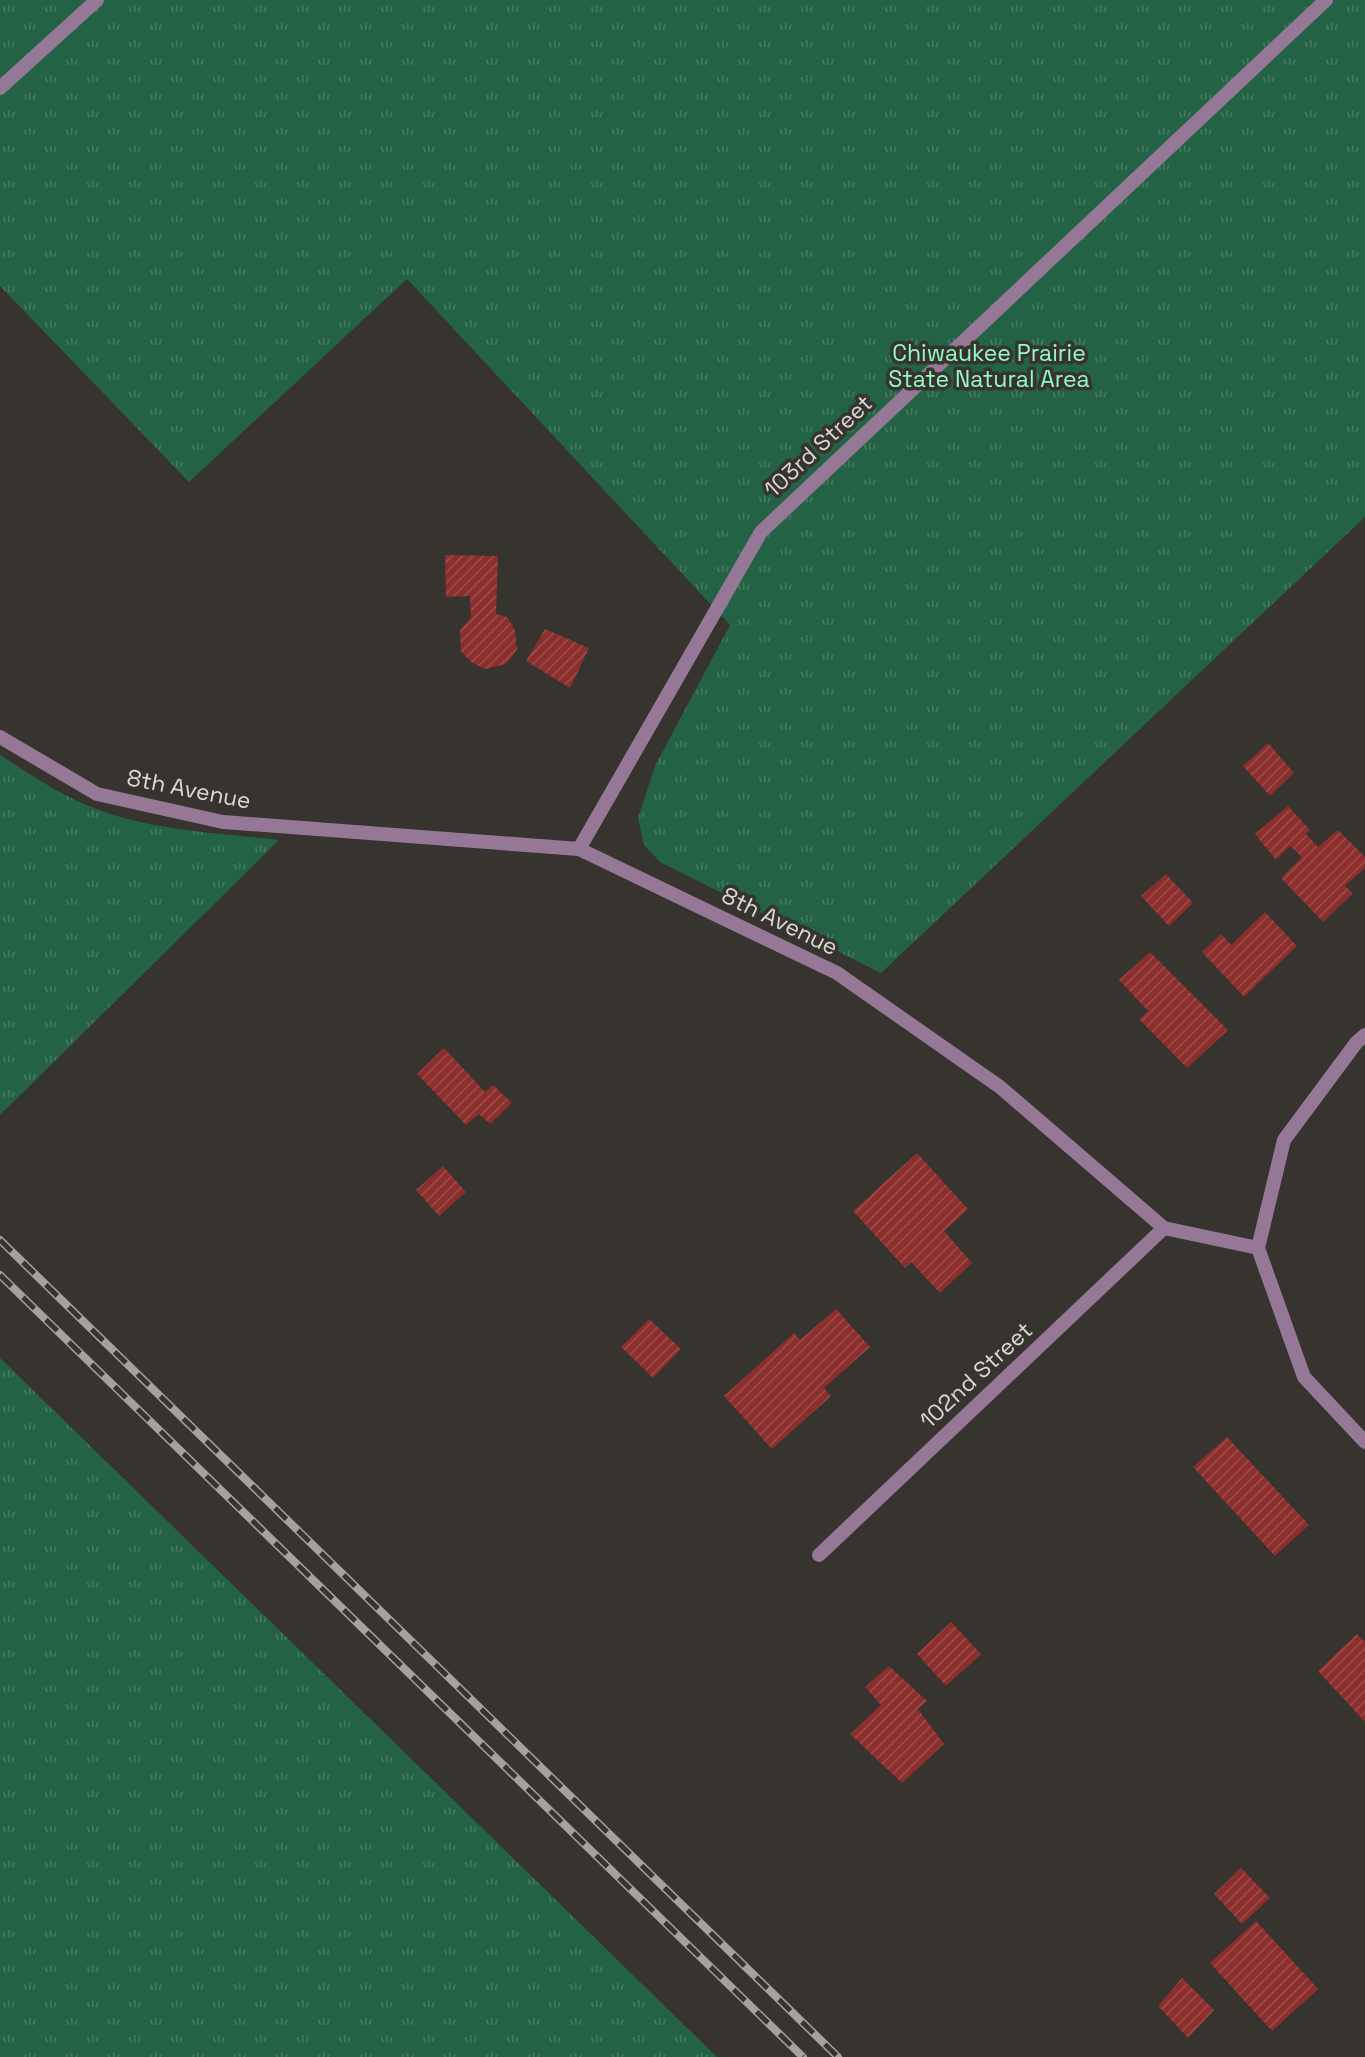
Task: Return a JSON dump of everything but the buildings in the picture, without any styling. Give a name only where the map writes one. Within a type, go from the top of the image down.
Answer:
[{"type":"street","points":[[0,88],[97,0]]},
{"type":"street","name":"103rd Street","points":[[579,849],[761,532],[1326,0]]},
{"type":"street","name":"8th Avenue","points":[[0,737],[97,794],[223,822],[579,849],[837,973],[1000,1087],[1164,1228],[1258,1248]]},
{"type":"street","points":[[1365,1035],[1356,1043],[1284,1140],[1258,1248],[1304,1377],[1365,1442]]},
{"type":"street","name":"102nd Street","points":[[819,1555],[1164,1228]]},
{"type":"green space","name":"Chiwaukee Prairie State Natural Area","points":[[0,0],[1365,0],[1365,517],[881,973],[660,862],[644,845],[638,818],[655,766],[730,625],[407,279],[189,482],[0,286]]},
{"type":"green space","points":[[0,755],[73,799],[121,817],[188,830],[279,840],[0,1115]]},
{"type":"green space","points":[[0,1358],[717,2057],[0,2057]]},
{"type":"railway","points":[[0,1240],[838,2057]]},
{"type":"railway","points":[[0,1275],[803,2057]]}]
